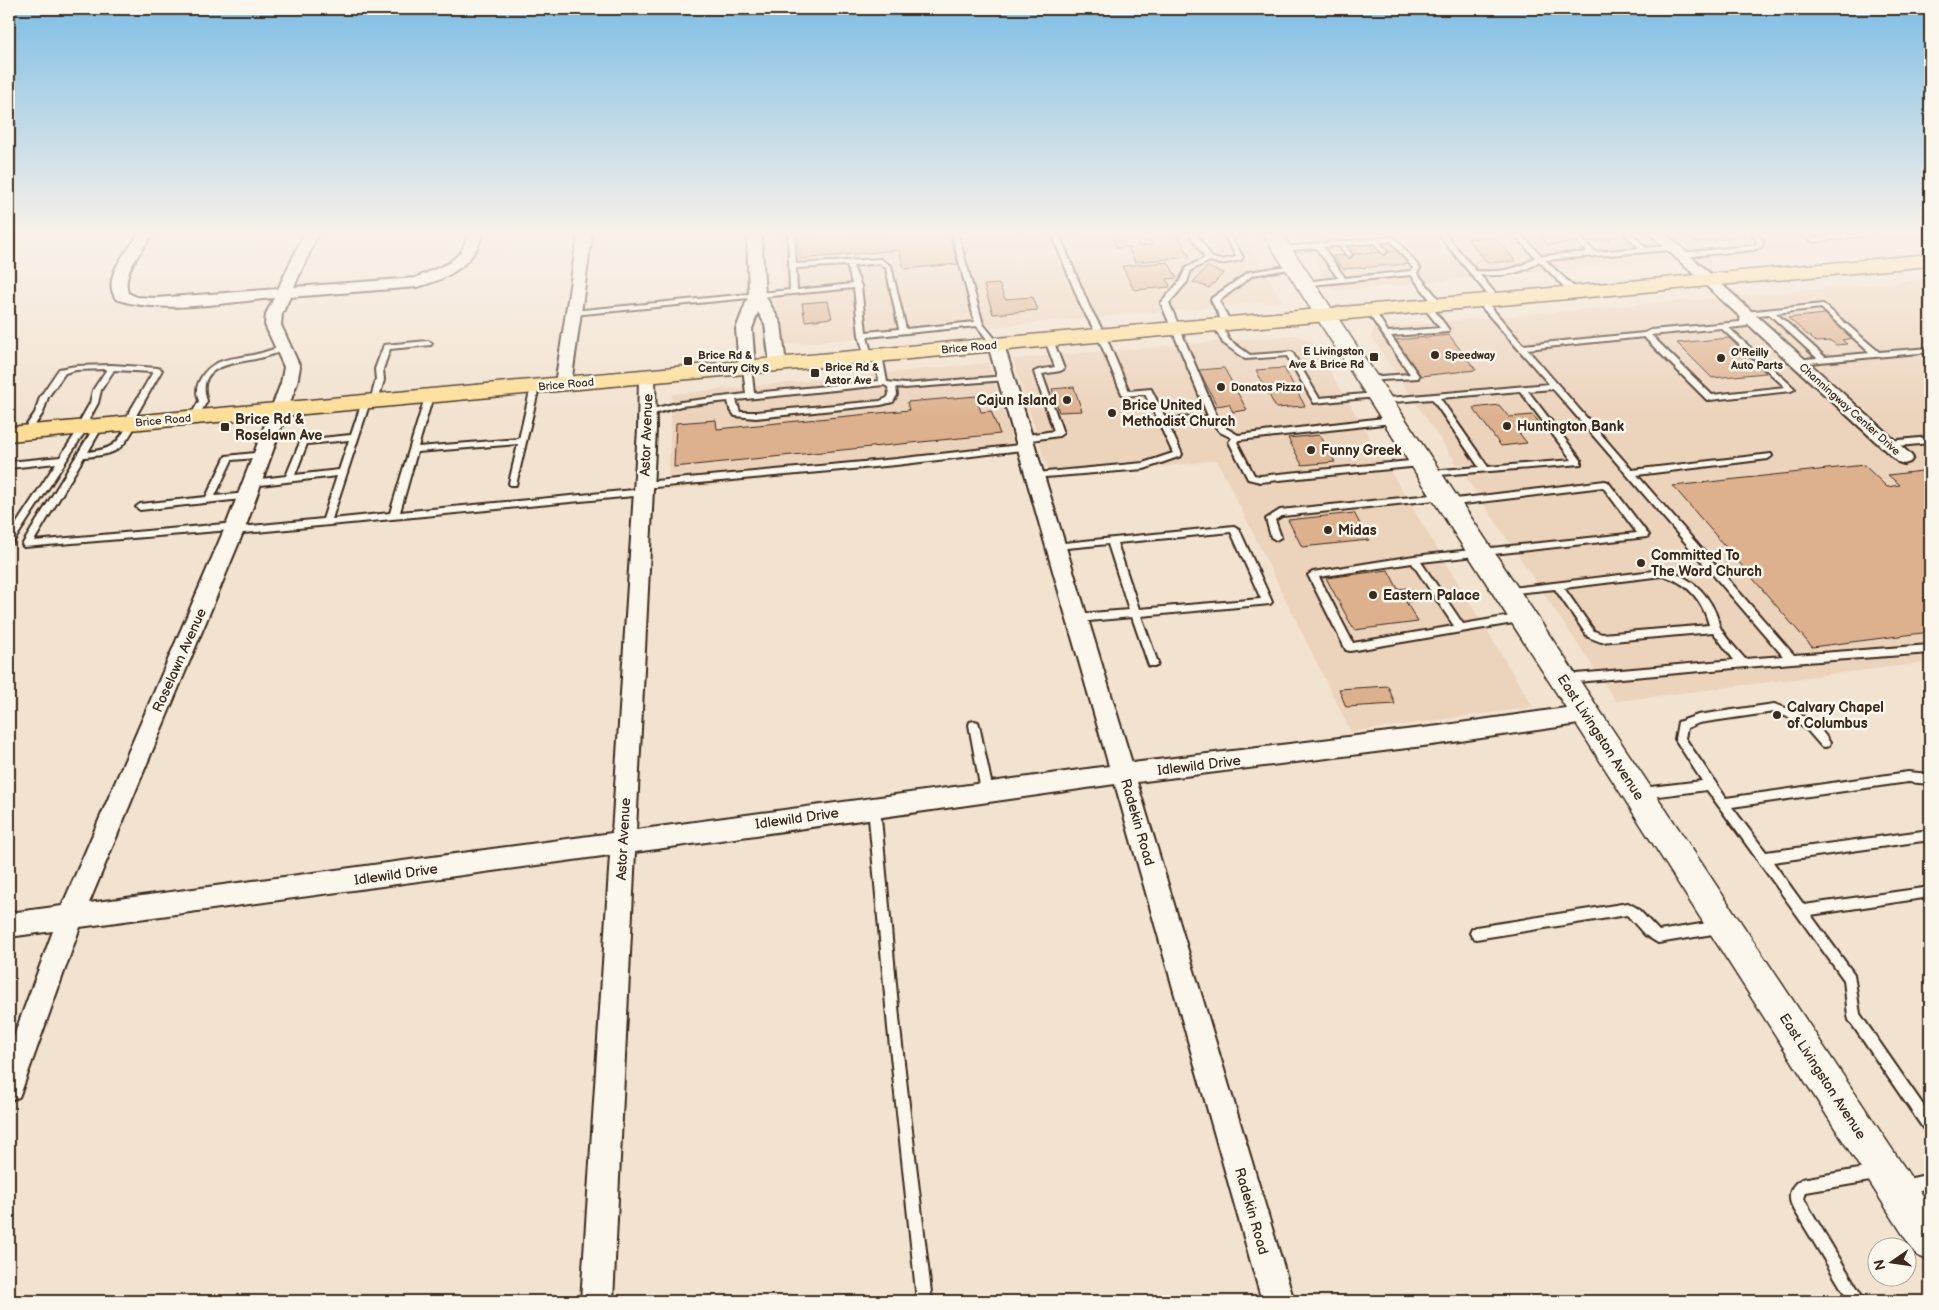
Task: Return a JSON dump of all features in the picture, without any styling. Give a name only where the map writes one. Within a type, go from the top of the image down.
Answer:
[{"type":"main road","name":"East Livingston Avenue","points":[[1311,295],[1930,1241]]},
{"type":"main road","name":"Brice Road","points":[[17,433],[1540,295]]},
{"type":"street","points":[[120,295],[144,303],[167,303],[268,295]]},
{"type":"street","name":"Roselawn Avenue","points":[[9,1087],[71,916],[235,529],[280,410],[292,367],[272,325],[274,314],[282,295]]},
{"type":"street","points":[[563,384],[575,295]]},
{"type":"street","points":[[757,295],[773,324],[778,365]]},
{"type":"street","points":[[747,367],[744,329],[757,295]]},
{"type":"street","name":"Channingway Center Drive","points":[[1724,295],[1904,458]]},
{"type":"street","name":"Radekin Road","points":[[996,345],[1057,546],[1278,1301]]},
{"type":"street","name":"Astor Avenue","points":[[597,1301],[622,842],[644,488],[647,377]]},
{"type":"street","name":"Idlewild Drive","points":[[9,925],[987,791],[1439,735],[1586,714]]},
{"type":"lane","points":[[573,313],[756,295]]},
{"type":"lane","points":[[857,295],[863,335],[883,383]]},
{"type":"lane","points":[[895,295],[902,331]]},
{"type":"lane","points":[[971,295],[979,324],[996,345]]},
{"type":"lane","points":[[1036,476],[1144,466],[1178,454],[1148,391],[1126,394],[1101,335],[1080,295]]},
{"type":"lane","points":[[1172,295],[1165,303],[1213,418],[1223,430],[1237,438],[1392,420]]},
{"type":"lane","points":[[1221,295],[1215,300],[1226,340],[1248,357],[1289,354],[1316,400],[1374,392],[1434,396],[1555,386]]},
{"type":"lane","points":[[1387,334],[1445,330],[1427,295]]},
{"type":"lane","points":[[1485,295],[1523,347],[1555,386],[1792,658]]},
{"type":"lane","points":[[1523,347],[1646,335],[1652,332],[1744,324],[1745,314],[1823,306],[1877,354]]},
{"type":"lane","points":[[1370,310],[1415,376],[1374,392]]},
{"type":"lane","points":[[1770,311],[1824,360]]},
{"type":"lane","points":[[863,335],[979,324]]},
{"type":"lane","points":[[1646,335],[1710,398],[1791,389],[1723,326]]},
{"type":"lane","points":[[112,367],[97,390],[81,455],[27,545],[326,523],[887,463],[1026,443],[1059,433],[1038,372],[1060,369],[1049,340]]},
{"type":"lane","points":[[326,523],[354,437],[380,380],[379,369],[387,347],[428,343]]},
{"type":"lane","points":[[194,417],[203,401],[200,392],[207,372],[218,362],[260,356],[283,348]]},
{"type":"lane","points":[[1798,362],[1930,350]]},
{"type":"lane","points":[[17,433],[38,413],[44,398],[62,371],[76,368],[112,367],[158,370],[118,448],[108,452],[81,455]]},
{"type":"lane","points":[[747,367],[750,396]]},
{"type":"lane","points":[[647,413],[681,404],[883,383],[892,385],[1006,378]]},
{"type":"lane","points":[[731,398],[734,409],[738,414],[746,416],[881,403],[890,400],[893,394],[892,385]]},
{"type":"lane","points":[[513,483],[535,387]]},
{"type":"lane","points":[[1237,438],[1233,442],[1251,477],[1260,480],[1424,469],[1485,469],[1578,462],[1522,388]]},
{"type":"lane","points":[[394,516],[429,396]]},
{"type":"lane","points":[[1434,396],[1485,469]]},
{"type":"lane","points":[[1163,422],[1213,418]]},
{"type":"lane","points":[[9,542],[62,460],[88,427]]},
{"type":"lane","points":[[289,478],[304,442],[354,437]]},
{"type":"lane","points":[[1888,444],[1930,440]]},
{"type":"lane","points":[[414,450],[523,441]]},
{"type":"lane","points":[[209,500],[229,458],[264,455]]},
{"type":"lane","points":[[1630,473],[1768,456]]},
{"type":"lane","points":[[9,465],[62,460]]},
{"type":"lane","points":[[140,507],[209,500],[289,478],[342,473]]},
{"type":"lane","points":[[1276,537],[1270,519],[1280,513],[1444,500],[1605,484],[1644,535],[1480,554],[1414,559],[1313,575],[1350,647],[1461,628],[1557,585],[1662,573],[1676,574],[1690,583],[1702,596],[1715,628],[1742,663]]},
{"type":"lane","points":[[1057,546],[1234,529],[1267,602],[1078,618]]},
{"type":"lane","points":[[1112,541],[1153,663]]},
{"type":"lane","points":[[1414,559],[1461,628]]},
{"type":"lane","points":[[1557,585],[1592,634],[1601,638],[1715,628]]},
{"type":"lane","points":[[1563,679],[1792,658],[1930,649]]},
{"type":"lane","points":[[1825,743],[1812,728],[1794,715],[1774,708],[1698,719],[1682,726],[1680,739],[1710,785],[1850,978],[1854,1016],[1930,1126]]},
{"type":"lane","points":[[974,726],[987,791]]},
{"type":"lane","points":[[1724,803],[1908,777],[1930,779]]},
{"type":"lane","points":[[1638,794],[1710,785]]},
{"type":"lane","points":[[874,807],[894,1028],[925,1301]]},
{"type":"lane","points":[[1763,858],[1930,835]]},
{"type":"lane","points":[[1801,911],[1930,892]]},
{"type":"lane","points":[[1476,933],[1628,909],[1636,914],[1649,933],[1658,937],[1725,926]]},
{"type":"lane","points":[[1858,1301],[1797,1201],[1797,1192],[1802,1186],[1890,1179],[1930,1181]]},
{"type":"shaded area","points":[[780,295],[1279,295],[1282,301],[781,345],[776,304]]},
{"type":"shaded area","points":[[1747,295],[1930,295],[1930,662],[1616,701],[1371,336],[1374,328]]},
{"type":"shaded area","points":[[1295,335],[1312,342],[1533,707],[1351,732],[1217,460],[1051,480],[1013,359]]},
{"type":"shaded area","points":[[988,363],[1017,453],[668,490],[672,394]]},
{"type":"building","points":[[987,295],[1003,295],[1005,299],[1033,297],[1038,310],[993,314]]},
{"type":"building","points":[[828,301],[832,318],[805,321],[802,303]]},
{"type":"building","points":[[1825,314],[1853,338],[1842,340],[1847,344],[1836,345],[1831,341],[1816,342],[1788,318]]},
{"type":"building","name":"Speedway","points":[[1449,335],[1476,370],[1420,376],[1395,340]]},
{"type":"building","name":"O'Reilly Auto Parts","points":[[1729,338],[1766,373],[1712,378],[1677,343]]},
{"type":"building","name":"Donatos Pizza","points":[[1224,368],[1247,410],[1233,412],[1229,404],[1217,406],[1199,370]]},
{"type":"building","points":[[1284,368],[1305,406],[1276,408],[1256,370]]},
{"type":"building","name":"Cajun Island","points":[[1074,387],[1082,411],[1059,412],[1052,389]]},
{"type":"building","points":[[976,396],[981,412],[991,411],[1000,434],[674,467],[676,423],[716,420],[717,429],[909,410],[907,402]]},
{"type":"building","name":"Huntington Bank","points":[[1499,405],[1509,417],[1533,415],[1541,425],[1515,428],[1527,443],[1501,446],[1473,408]]},
{"type":"building","name":"Funny Greek","points":[[1320,435],[1335,462],[1302,465],[1288,438]]},
{"type":"building","points":[[1864,465],[1887,487],[1900,485],[1888,475],[1930,470],[1930,632],[1812,647],[1673,486]]},
{"type":"building","name":"Midas","points":[[1354,513],[1369,540],[1302,547],[1288,520]]},
{"type":"building","name":"Eastern Palace","points":[[1388,570],[1398,589],[1407,588],[1415,601],[1406,602],[1418,622],[1354,630],[1326,578]]},
{"type":"building","points":[[1388,686],[1395,704],[1346,707],[1339,689]]},
{"type":"place","name":"Speedway","points":[[1435,355]]},
{"type":"place","name":"E Livingston Ave & Brice Rd","points":[[1374,357]]},
{"type":"place","name":"O'Reilly Auto Parts","points":[[1721,358]]},
{"type":"place","name":"Brice Rd & Century City S","points":[[688,361]]},
{"type":"place","name":"Brice Rd & Astor Ave","points":[[815,373]]},
{"type":"place","name":"Donatos Pizza","points":[[1221,387]]},
{"type":"place","name":"Cajun Island","points":[[1067,400]]},
{"type":"place","name":"Brice United Methodist Church","points":[[1112,413]]},
{"type":"place","name":"Huntington Bank","points":[[1507,426]]},
{"type":"place","name":"Brice Rd & Roselawn Ave","points":[[225,427]]},
{"type":"place","name":"Funny Greek","points":[[1311,450]]},
{"type":"place","name":"Midas","points":[[1328,530]]},
{"type":"place","name":"Committed To The Word Church","points":[[1641,563]]},
{"type":"place","name":"Eastern Palace","points":[[1373,595]]},
{"type":"place","name":"Calvary Chapel of Columbus","points":[[1777,715]]}]
